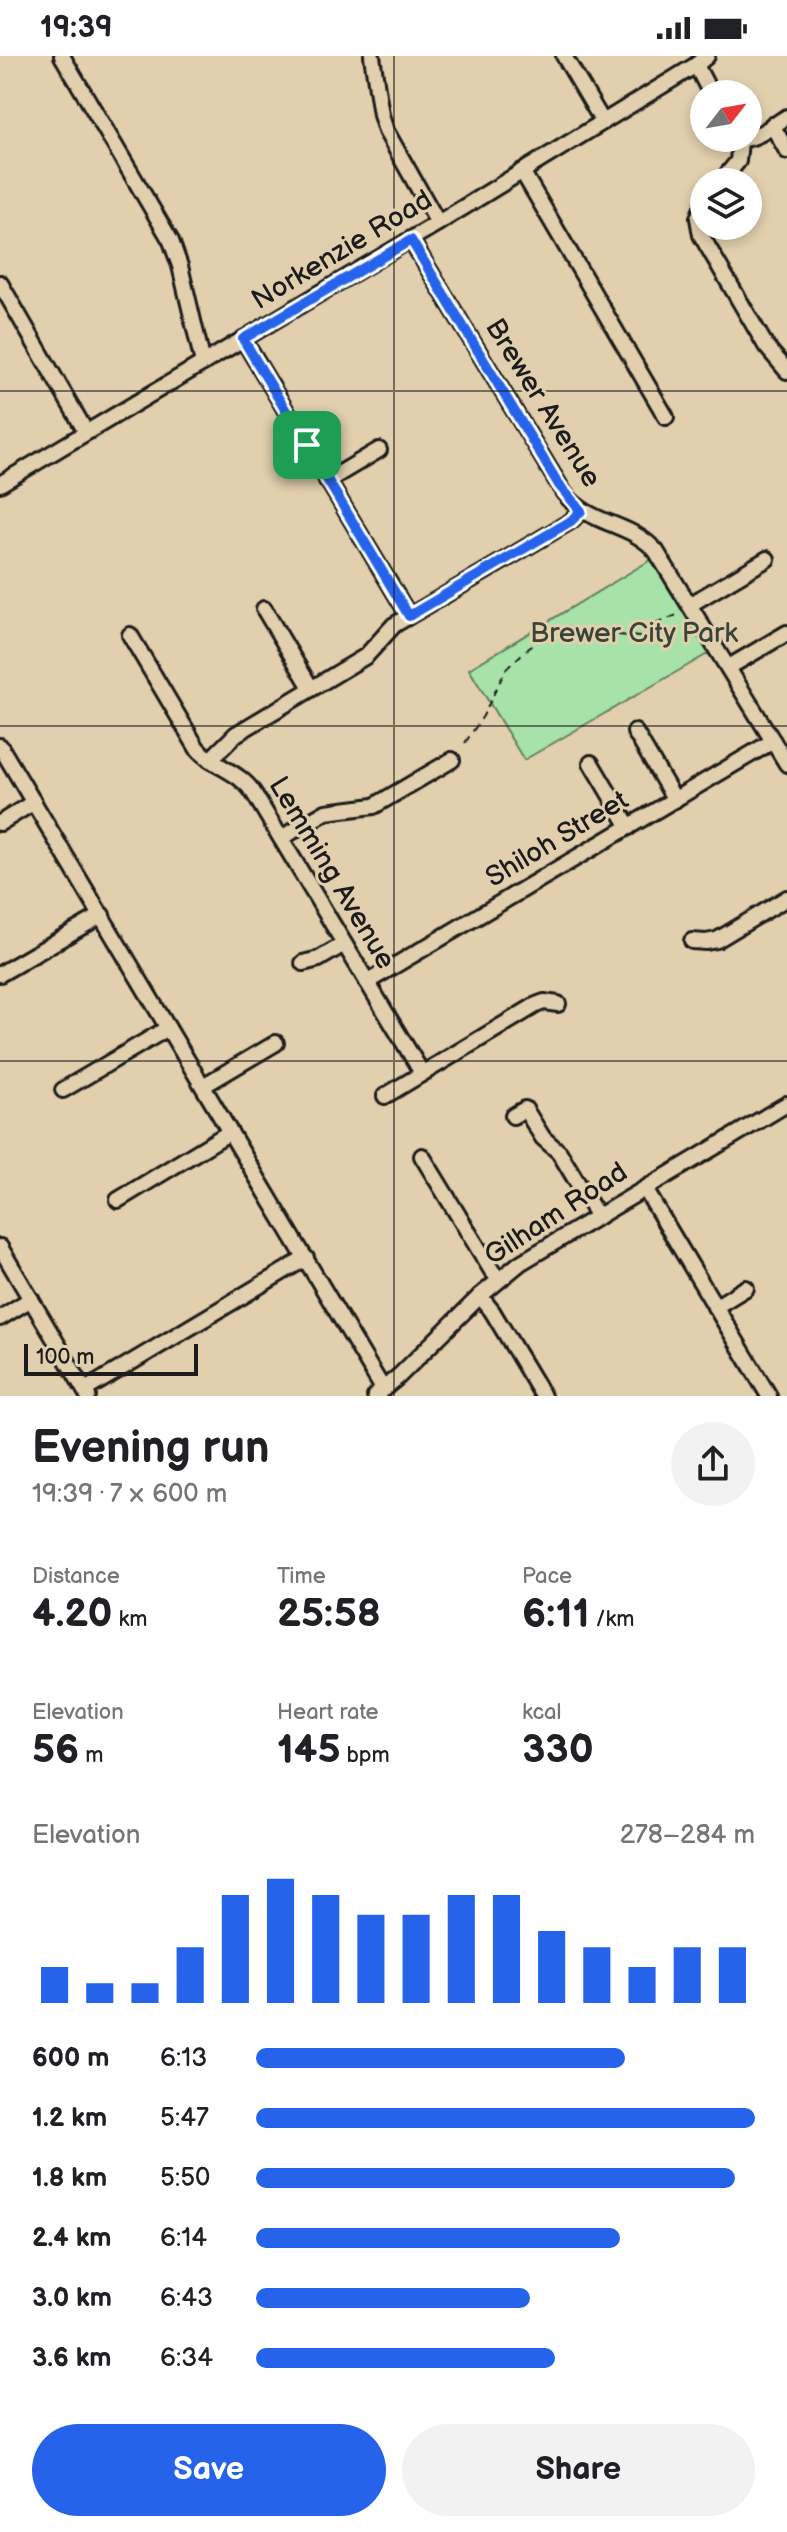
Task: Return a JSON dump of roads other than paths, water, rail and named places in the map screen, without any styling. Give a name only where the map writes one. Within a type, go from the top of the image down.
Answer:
[{"type":"street","points":[[62,56],[171,241],[203,363]]},
{"type":"street","points":[[372,56],[386,131],[438,223]]},
{"type":"street","points":[[564,56],[603,122]]},
{"type":"street","points":[[702,60],[707,80]]},
{"type":"street","name":"Norkenzie Road","points":[[0,484],[411,240],[702,60]]},
{"type":"street","points":[[762,131],[787,117]]},
{"type":"street","points":[[772,125],[787,151]]},
{"type":"street","points":[[522,171],[666,417]]},
{"type":"street","name":"Brewer Avenue","points":[[411,240],[559,485],[581,511],[646,541],[661,556],[686,609],[729,667],[787,764]]},
{"type":"street","points":[[704,240],[766,346],[787,371]]},
{"type":"street","points":[[0,283],[86,432]]},
{"type":"street","points":[[243,339],[409,616]]},
{"type":"street","points":[[327,481],[379,450]]},
{"type":"street","points":[[210,760],[236,734],[366,656],[389,629],[571,521],[581,511]]},
{"type":"street","points":[[686,609],[767,559]]},
{"type":"street","points":[[264,609],[311,688]]},
{"type":"street","points":[[729,667],[787,633]]},
{"type":"street","name":"Lemming Avenue","points":[[130,635],[197,748],[249,786],[422,1073]]},
{"type":"street","points":[[635,732],[675,800]]},
{"type":"street","name":"Shiloh Street","points":[[367,982],[773,741]]},
{"type":"street","points":[[0,746],[306,1258],[379,1393]]},
{"type":"street","points":[[281,838],[326,812],[374,806],[452,760]]},
{"type":"street","points":[[591,763],[629,827]]},
{"type":"street","points":[[0,823],[34,802]]},
{"type":"street","points":[[692,941],[713,942],[787,898]]},
{"type":"street","points":[[0,974],[102,915]]},
{"type":"street","points":[[303,963],[319,959],[344,944]]},
{"type":"street","points":[[385,1096],[536,1005],[544,1002],[558,1004]]},
{"type":"street","points":[[63,1090],[168,1028]]},
{"type":"street","points":[[203,1086],[276,1043]]},
{"type":"street","name":"Gilham Road","points":[[379,1393],[480,1296],[520,1263],[787,1104]]},
{"type":"street","points":[[513,1116],[525,1109],[543,1138],[559,1152],[598,1217]]},
{"type":"street","points":[[118,1200],[230,1132]]},
{"type":"street","points":[[422,1156],[499,1279]]},
{"type":"street","points":[[645,1189],[769,1396]]},
{"type":"street","points":[[0,1247],[86,1393],[306,1258]]},
{"type":"street","points":[[715,1307],[746,1288]]},
{"type":"street","points":[[480,1296],[543,1396]]},
{"type":"street","points":[[0,1318],[31,1299]]},
{"type":"park label","name":"Brewer City Park","points":[[634,633]]}]
